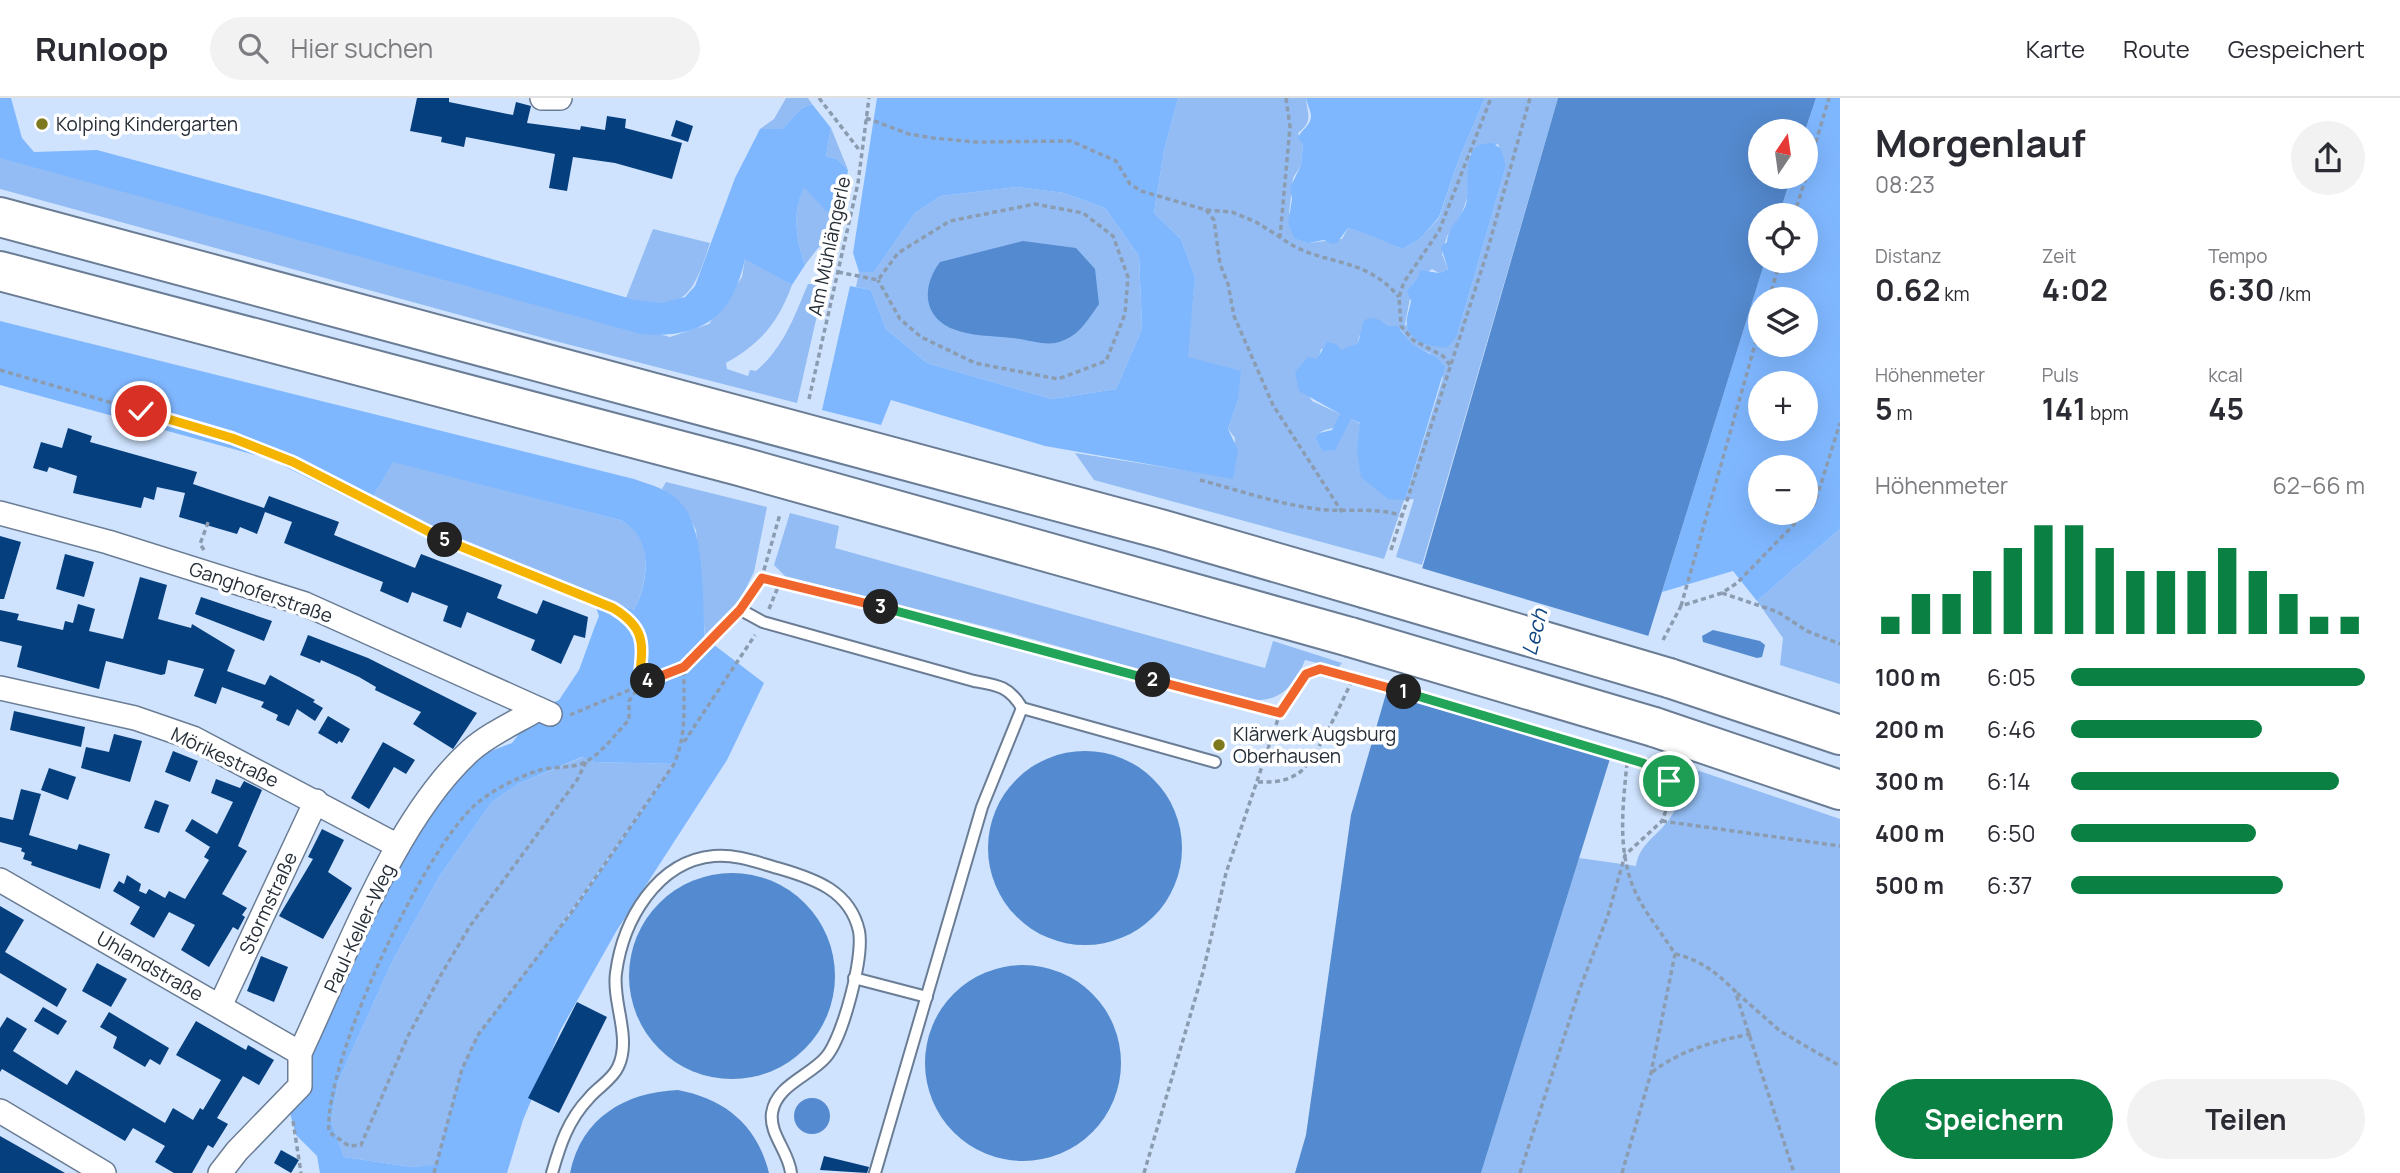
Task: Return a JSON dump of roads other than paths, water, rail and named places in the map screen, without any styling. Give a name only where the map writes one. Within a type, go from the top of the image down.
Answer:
[{"type":"highway","points":[[0,218],[1164,530],[1669,678],[1840,735]]},
{"type":"highway","points":[[0,271],[739,466],[1344,654],[1654,727],[1840,790]]},
{"type":"street","name":"Ganghoferstraße","points":[[0,513],[108,542],[305,604],[544,712]]},
{"type":"street","name":"Mörikestraße","points":[[0,688],[135,718],[193,738],[398,846]]},
{"type":"street","name":"Paul-Keller-Weg","points":[[220,1173],[237,1151],[288,1102],[300,1086],[300,1053],[398,846],[431,796],[470,750],[544,712]]},
{"type":"street","name":"Stormstraße","points":[[219,1006],[316,801]]},
{"type":"street","name":"Uhlandstraße","points":[[0,880],[300,1053]]},
{"type":"street","points":[[0,1111],[104,1173]]},
{"type":"lane","points":[[740,610],[763,622],[974,681],[1003,686],[1012,691],[1022,708],[1215,762]]},
{"type":"lane","points":[[875,1173],[982,807],[1022,708]]},
{"type":"lane","points":[[552,1173],[562,1139],[574,1115],[618,1068],[622,1034],[616,974],[638,909],[660,880],[676,866],[714,856],[738,857],[827,885],[842,899],[857,925],[859,956],[835,1041],[828,1054],[809,1074],[782,1093],[772,1112],[772,1124],[791,1173]]},
{"type":"lane","points":[[854,978],[927,997]]},
{"type":"water","name":"Lech","points":[[1558,98],[1816,98],[1809,119],[1748,119],[1748,189],[1787,189],[1783,203],[1748,203],[1748,273],[1761,273],[1757,287],[1748,287],[1748,316],[1481,1173],[1295,1173],[1306,1135],[1351,815]]},
{"type":"water","points":[[1023,241],[1076,248],[1095,269],[1099,304],[1075,333],[1063,341],[1040,343],[959,331],[935,316],[928,300],[928,290],[940,262]]},
{"type":"water","points":[[1713,630],[1760,641],[1765,645],[1762,657],[1757,658],[1703,642],[1702,636]]},
{"type":"water","points":[[1085,751],[1122,758],[1154,779],[1175,811],[1182,848],[1175,885],[1154,917],[1122,938],[1085,945],[1048,938],[1016,917],[995,885],[988,848],[995,811],[1016,779],[1048,758]]},
{"type":"water","points":[[732,873],[772,881],[805,903],[827,936],[835,976],[827,1016],[805,1049],[772,1071],[732,1079],[692,1071],[659,1049],[637,1016],[629,976],[637,936],[659,903],[692,881]]},
{"type":"water","points":[[1023,965],[1061,972],[1093,993],[1114,1025],[1121,1063],[1114,1101],[1093,1133],[1061,1154],[1023,1161],[985,1154],[953,1133],[932,1101],[925,1063],[932,1025],[953,993],[985,972]]},
{"type":"water","points":[[678,1090],[710,1100],[737,1117],[756,1141],[769,1173],[570,1173],[584,1137],[608,1112],[640,1096]]},
{"type":"water","points":[[812,1098],[825,1103],[830,1116],[825,1129],[812,1134],[799,1129],[794,1116],[799,1103]]},
{"type":"place","name":"Kolping Kindergarten","points":[[42,124]]},
{"type":"place","name":"Klärwerk Augsburg Oberhausen","points":[[1219,745]]}]
